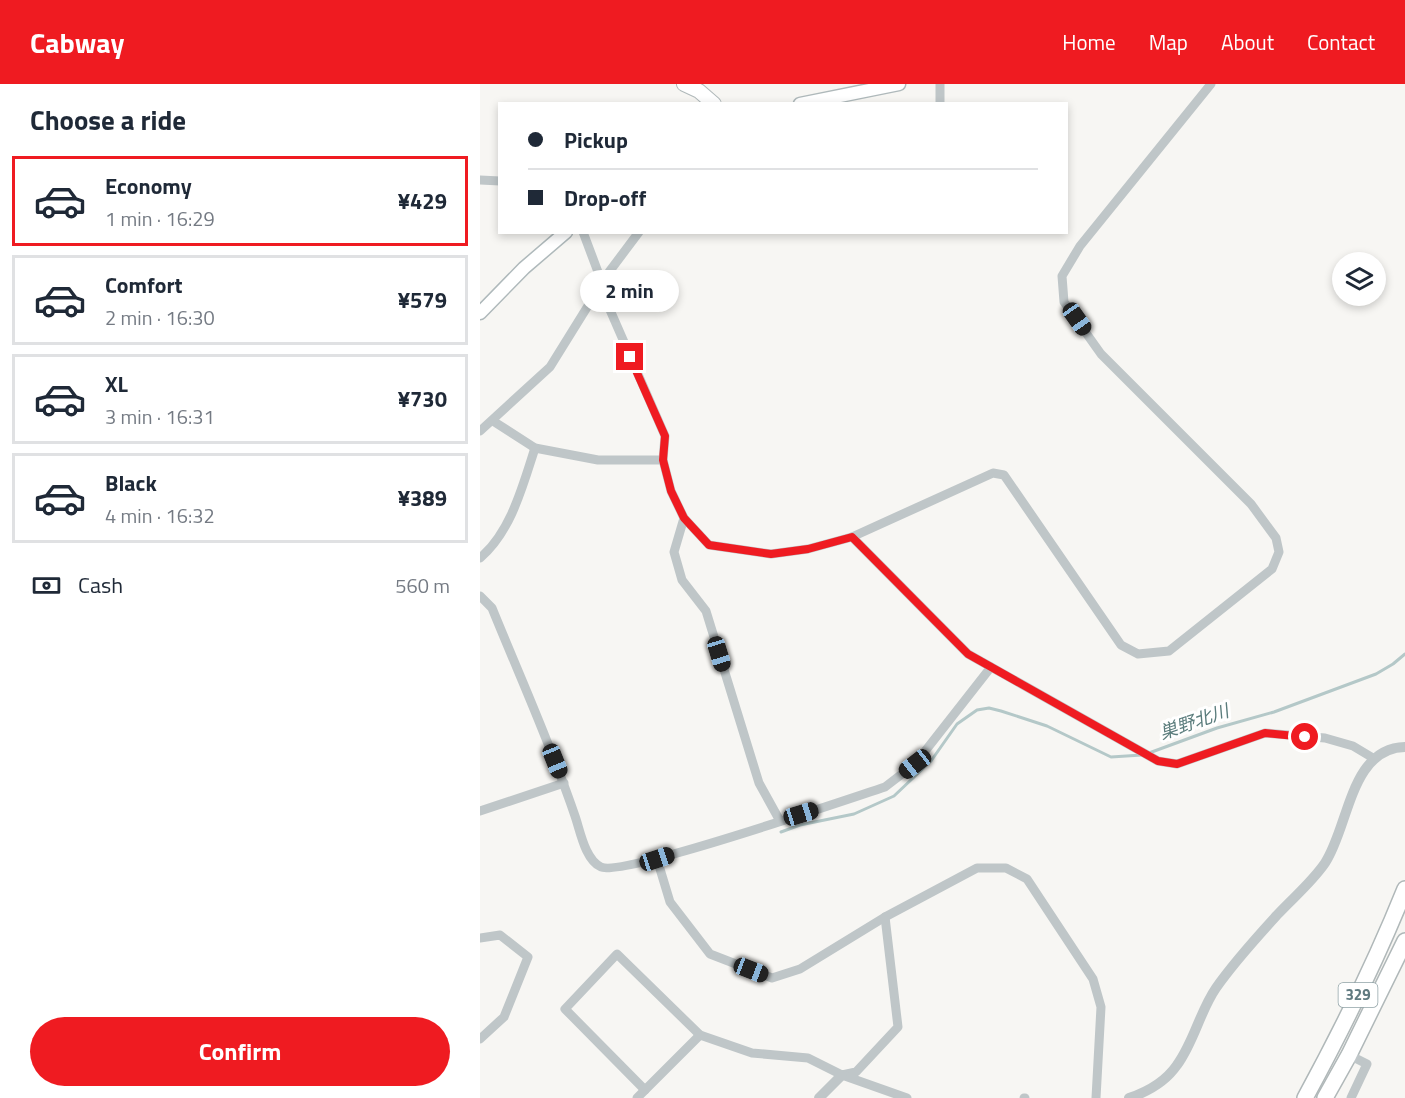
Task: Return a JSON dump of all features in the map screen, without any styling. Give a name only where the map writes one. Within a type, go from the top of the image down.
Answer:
[{"type":"highway","name":"329","points":[[1305,1098],[1386,938],[1405,889]]},
{"type":"highway","name":"329","points":[[1325,1098],[1349,1055],[1405,941]]},
{"type":"main road","points":[[684,84],[699,91],[712,102]]},
{"type":"main road","points":[[810,102],[899,84]]},
{"type":"main road","points":[[480,313],[524,268],[564,234]]},
{"type":"street","points":[[940,84],[940,102]]},
{"type":"street","points":[[584,234],[598,272],[600,287],[665,436],[663,460],[671,491],[684,518],[709,545],[771,554],[808,549],[852,537],[993,473],[1004,475],[1121,645],[1138,654],[1168,651],[1272,569],[1279,552],[1276,538],[1251,504],[1101,354],[1065,302],[1062,276],[1080,246],[1211,84]]},
{"type":"street","points":[[480,180],[498,181]]},
{"type":"street","points":[[480,431],[550,367],[609,272],[638,234]]},
{"type":"street","points":[[493,421],[535,448],[597,460],[663,460]]},
{"type":"street","points":[[480,558],[511,514],[535,448]]},
{"type":"street","points":[[684,518],[674,552],[682,580],[706,611],[759,783],[780,820]]},
{"type":"street","points":[[852,537],[968,654],[1158,761],[1177,764],[1265,733],[1325,738],[1353,746],[1373,758]]},
{"type":"street","points":[[480,596],[492,608],[564,783],[587,854],[601,867],[616,868],[657,859],[885,787],[915,764],[991,667]]},
{"type":"street","points":[[1129,1098],[1162,1081],[1177,1066],[1217,986],[1325,863],[1336,841],[1357,784],[1373,758],[1388,750],[1405,747]]},
{"type":"street","points":[[480,811],[564,783]]},
{"type":"street","points":[[657,859],[670,902],[710,954],[772,978],[800,969],[885,917],[977,867],[1006,868],[1027,879],[1093,979],[1101,1007],[1096,1098]]},
{"type":"street","points":[[819,1098],[842,1075],[856,1072],[898,1028],[885,917]]},
{"type":"street","points":[[480,938],[500,935],[528,957],[504,1017],[480,1039]]},
{"type":"street","points":[[645,1090],[566,1009],[617,954],[700,1035],[752,1053],[808,1058],[842,1075],[907,1098]]},
{"type":"street","points":[[637,1098],[700,1035]]},
{"type":"street","points":[[1349,1055],[1367,1064],[1351,1098]]},
{"type":"waterway","name":"巣野北川","points":[[1149,753],[1217,728],[1274,712],[1376,674],[1405,654]]},
{"type":"waterway","name":"巣野北川","points":[[781,832],[800,825],[854,814],[894,796],[931,761],[957,724],[977,710],[989,708],[1047,726],[1111,757],[1142,755]]},
{"type":"route","points":[[630,357],[665,436],[663,460],[671,491],[684,518],[709,545],[771,554],[808,549],[852,537],[968,654],[1158,761],[1177,764],[1265,733],[1305,737]]}]
